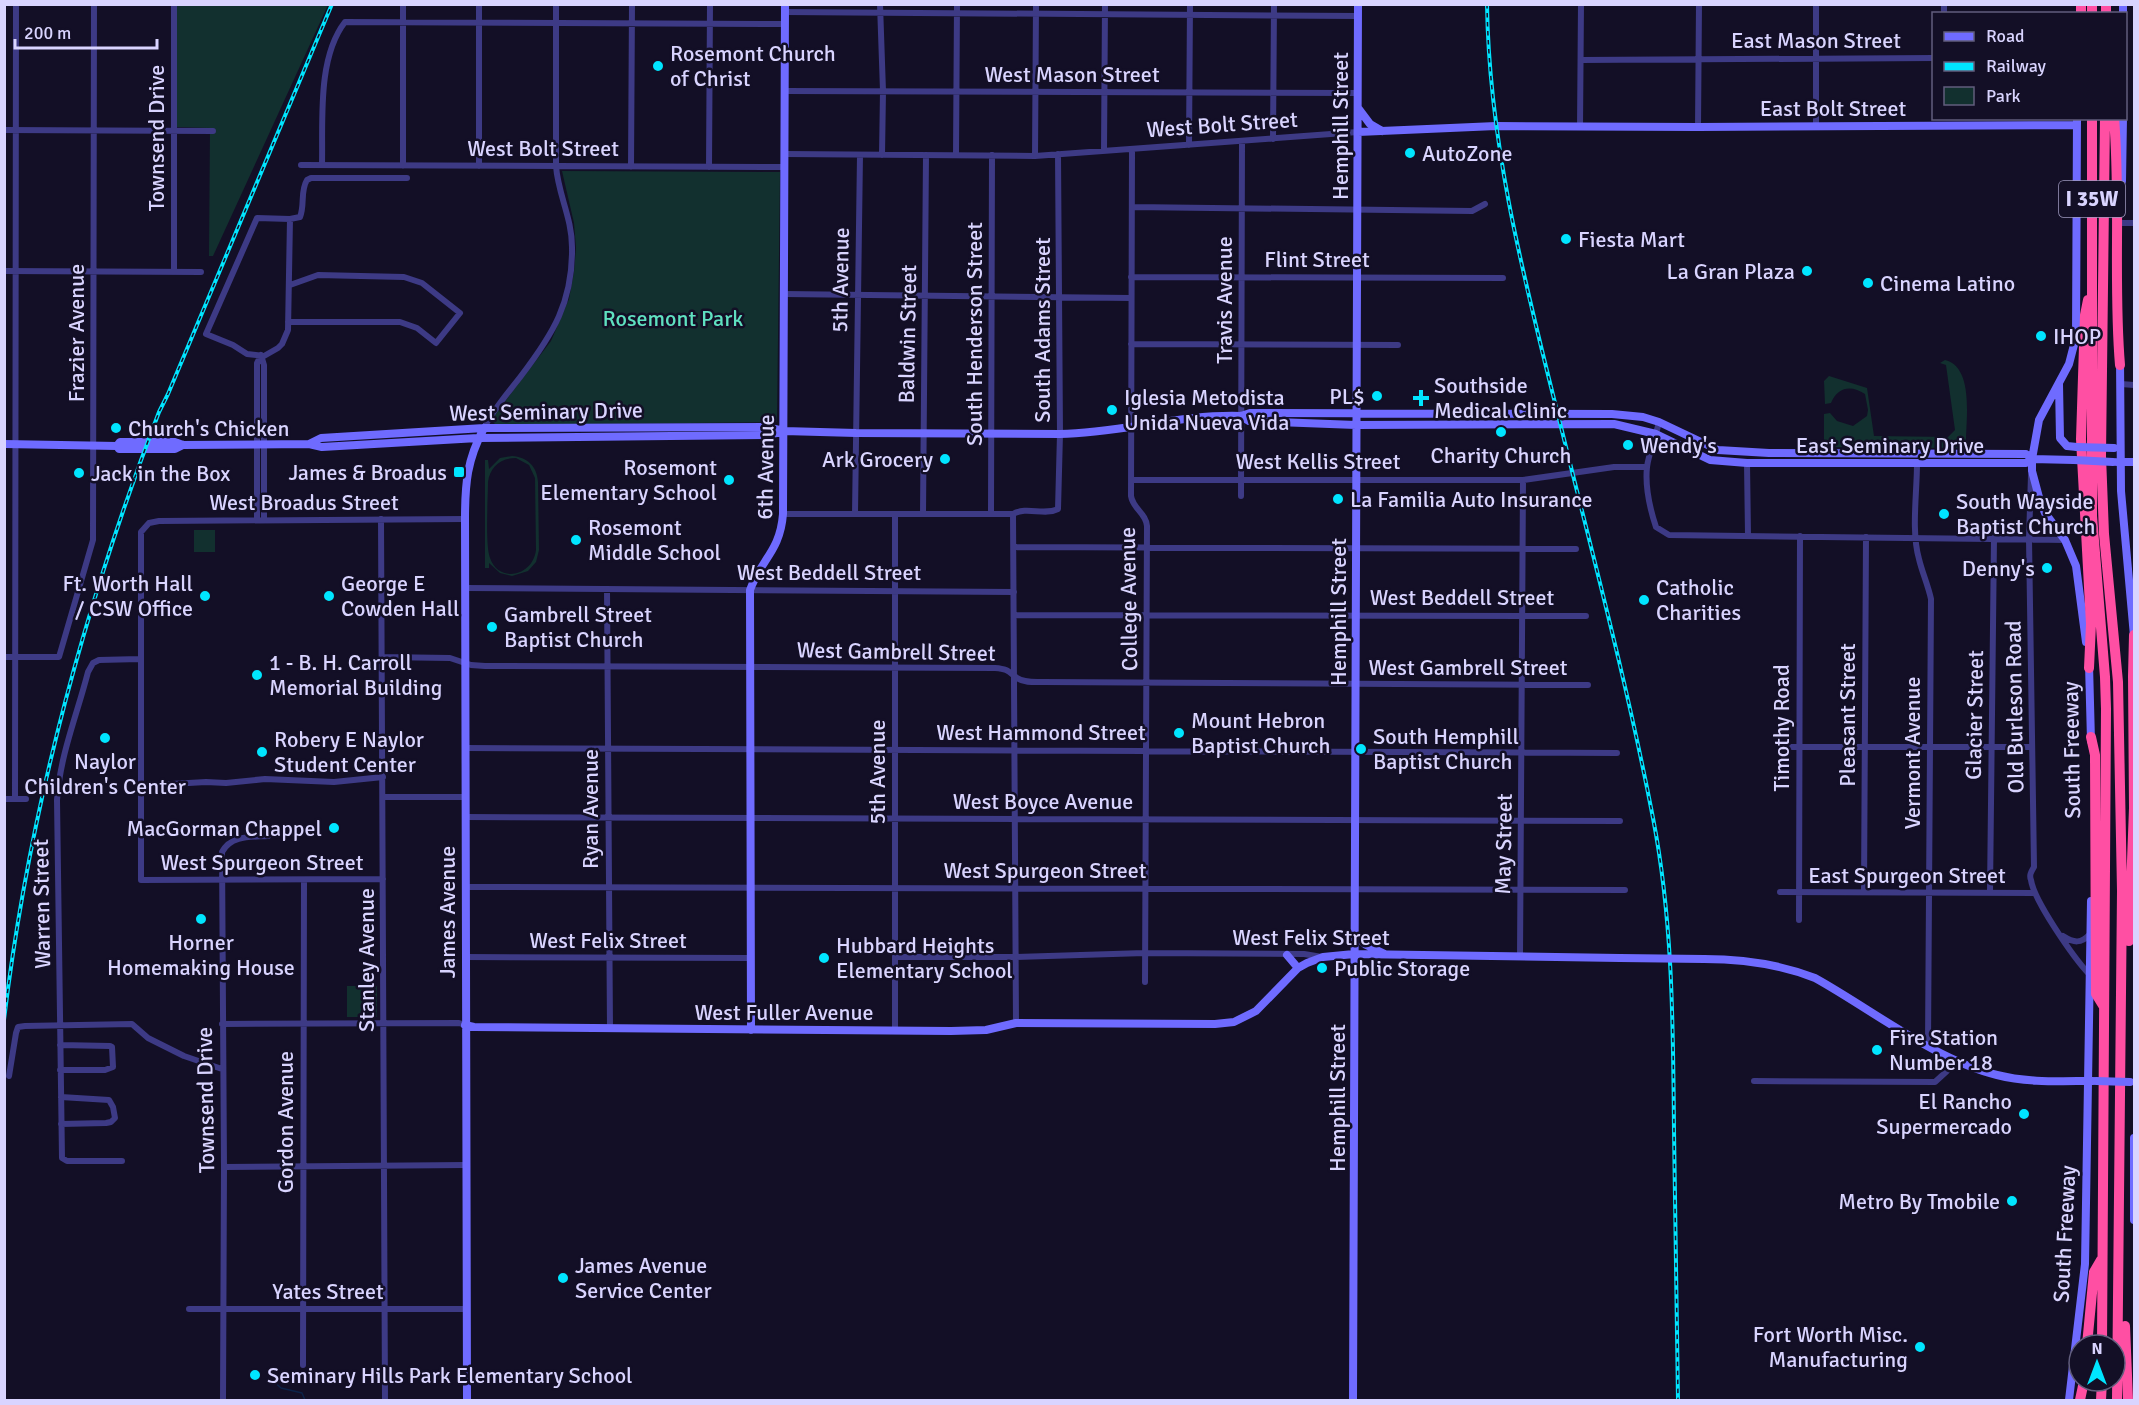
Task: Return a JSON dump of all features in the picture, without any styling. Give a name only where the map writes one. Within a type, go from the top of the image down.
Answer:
[{"type":"highway","name":"South Freeway","points":[[2092,120],[2092,516],[2106,709],[2102,1333]]},
{"type":"highway","name":"I 35W","points":[[2105,120],[2101,456],[2104,534],[2119,700],[2122,891],[2117,1401]]},
{"type":"highway","points":[[2114,120],[2116,322],[2120,365]]},
{"type":"highway","points":[[2089,668],[2091,624],[2081,439],[2085,315],[2092,280]]},
{"type":"highway","points":[[2121,1016],[2127,1002],[2133,830],[2134,636]]},
{"type":"highway","points":[[2091,737],[2095,755],[2096,994],[2104,1007]]},
{"type":"highway","points":[[2088,1333],[2094,1272],[2102,1259]]},
{"type":"highway","points":[[2119,1276],[2124,1294],[2128,1401]]},
{"type":"main road","name":"Hemphill Street","points":[[1353,1401],[1358,4]]},
{"type":"main road","name":"6th Avenue","points":[[751,1030],[750,590],[754,579],[777,544],[782,531],[785,8]]},
{"type":"main road","points":[[1358,108],[1370,124],[1383,131]]},
{"type":"main road","points":[[2123,120],[2121,384],[2117,462],[2131,575],[2134,636]]},
{"type":"main road","name":"East Bolt Street","points":[[1698,127],[2077,122]]},
{"type":"main road","name":"South Freeway","points":[[2069,1401],[2085,1264],[2093,1081],[2089,974],[2091,737],[2089,668],[2076,566],[2065,540],[2045,513],[2032,471],[2031,459],[2038,420],[2069,364],[2076,337],[2077,122]]},
{"type":"main road","name":"West Bolt Street","points":[[1358,132],[1473,126],[1698,127]]},
{"type":"main road","points":[[2059,383],[2060,438],[2067,446],[2117,448]]},
{"type":"main road","name":"West Seminary Drive","points":[[309,444],[321,438],[484,428],[560,432],[672,431],[767,435],[784,431],[1060,434],[1093,433],[1182,419],[1241,416],[1250,413],[1612,414],[1643,417],[1659,422],[1718,450],[1770,453]]},
{"type":"main road","points":[[1452,424],[1456,414]]},
{"type":"main road","name":"West Seminary Drive","points":[[1241,416],[1249,421],[1259,422],[1356,424],[1607,423],[1630,426],[1656,434],[1710,460],[1748,464]]},
{"type":"main road","name":"James Avenue","points":[[467,1401],[465,482],[468,466],[484,428]]},
{"type":"main road","name":"West Seminary Drive","points":[[4,444],[117,446],[119,449],[175,449],[183,445],[309,444],[322,447],[560,432]]},
{"type":"main road","points":[[1788,463],[1813,458],[1818,452],[1825,457],[1857,464]]},
{"type":"main road","points":[[1748,464],[1753,456],[1770,453]]},
{"type":"main road","name":"East Seminary Drive","points":[[1770,453],[2026,454],[2031,459]]},
{"type":"main road","points":[[1933,464],[1942,460],[1962,459],[1969,453]]},
{"type":"main road","name":"East Seminary Drive","points":[[1748,464],[2026,463],[2031,459],[2134,462]]},
{"type":"main road","points":[[1354,934],[1366,945],[1388,955]]},
{"type":"main road","name":"West Felix Street","points":[[1323,957],[1354,954],[1727,959],[1765,963],[1815,978],[1947,1056],[2000,1076],[2036,1080],[2132,1082]]},
{"type":"main road","points":[[1287,955],[1298,968]]},
{"type":"main road","name":"West Fuller Avenue","points":[[465,1025],[610,1029],[973,1030],[1016,1023],[1191,1024],[1233,1022],[1256,1011],[1298,968],[1323,957]]},
{"type":"main road","points":[[2134,1138],[2134,1220]]},
{"type":"street","points":[[15,799],[16,4]]},
{"type":"street","name":"Frazier Avenue","points":[[16,657],[59,657],[93,540],[94,4]]},
{"type":"street","name":"Townsend Drive","points":[[174,4],[174,272]]},
{"type":"street","points":[[403,4],[403,166]]},
{"type":"street","points":[[478,166],[479,4]]},
{"type":"street","points":[[484,428],[497,405],[546,343],[565,304],[570,277],[572,247],[568,214],[557,180],[556,166],[556,4]]},
{"type":"street","points":[[631,167],[632,4]]},
{"type":"street","points":[[709,167],[710,4]]},
{"type":"street","points":[[880,4],[882,154]]},
{"type":"street","points":[[956,155],[957,4]]},
{"type":"street","points":[[1035,4],[1035,156]]},
{"type":"street","points":[[1104,151],[1105,4]]},
{"type":"street","points":[[1189,145],[1190,4]]},
{"type":"street","points":[[1273,139],[1274,4]]},
{"type":"street","points":[[1580,127],[1581,4]]},
{"type":"street","points":[[1698,127],[1699,4]]},
{"type":"street","points":[[1815,126],[1816,4]]},
{"type":"street","points":[[785,8],[880,13],[1358,16]]},
{"type":"street","points":[[322,165],[325,69],[345,22],[785,24]]},
{"type":"street","points":[[1581,60],[1698,58]]},
{"type":"street","name":"East Mason Street","points":[[1698,58],[1932,58]]},
{"type":"street","name":"West Mason Street","points":[[785,91],[1358,93]]},
{"type":"street","points":[[4,130],[213,131]]},
{"type":"street","name":"West Bolt Street","points":[[785,154],[1035,156],[1358,132]]},
{"type":"street","name":"Travis Avenue","points":[[1241,495],[1242,141]]},
{"type":"street","name":"College Avenue","points":[[1132,149],[1131,480],[1132,502],[1146,517],[1147,548],[1145,982]]},
{"type":"street","name":"South Adams Street","points":[[1013,514],[1024,510],[1056,511],[1059,505],[1058,154]]},
{"type":"street","name":"5th Avenue","points":[[855,514],[860,155]]},
{"type":"street","name":"Baldwin Street","points":[[923,514],[926,155]]},
{"type":"street","name":"South Henderson Street","points":[[991,514],[992,155]]},
{"type":"street","name":"West Bolt Street","points":[[301,165],[785,167]]},
{"type":"street","points":[[290,219],[288,330],[282,344],[272,352],[261,355],[247,354],[233,345],[206,334],[257,218],[298,218],[302,213],[303,188],[307,180],[311,178],[407,178]]},
{"type":"street","points":[[1132,207],[1472,211],[1485,204]]},
{"type":"street","points":[[2121,223],[2134,223]]},
{"type":"street","points":[[4,271],[201,272]]},
{"type":"street","points":[[288,322],[400,322],[417,328],[436,343],[460,313],[422,283],[404,277],[318,275],[290,285]]},
{"type":"street","name":"Flint Street","points":[[1131,277],[1503,278]]},
{"type":"street","points":[[784,294],[1131,298]]},
{"type":"street","points":[[1131,344],[1398,345]]},
{"type":"street","points":[[261,355],[264,365],[260,412],[261,520]]},
{"type":"street","points":[[2121,384],[2134,384]]},
{"type":"street","points":[[1659,422],[1647,467],[1653,516],[1656,527],[1665,534],[1676,536],[2065,540]]},
{"type":"street","points":[[1748,464],[1748,535]]},
{"type":"street","name":"Vermont Avenue","points":[[1917,464],[1918,558],[1928,582],[1931,599],[1928,1045]]},
{"type":"street","name":"West Kellis Street","points":[[1131,480],[1523,480],[1614,467],[1647,467]]},
{"type":"street","name":"Old Burleson Road","points":[[2032,471],[2030,539],[2034,867],[2030,874],[2035,893],[2079,964],[2089,974]]},
{"type":"street","name":"May Street","points":[[1520,957],[1523,480]]},
{"type":"street","points":[[783,514],[1013,514],[1016,1023]]},
{"type":"street","name":"5th Avenue","points":[[895,514],[895,1030]]},
{"type":"street","name":"Stanley Avenue","points":[[381,519],[385,1401]]},
{"type":"street","name":"West Broadus Street","points":[[140,659],[141,532],[144,526],[153,521],[465,519]]},
{"type":"street","name":"Timothy Road","points":[[1799,920],[1800,536]]},
{"type":"street","name":"Pleasant Street","points":[[1864,892],[1866,537]]},
{"type":"street","name":"Glacier Street","points":[[1990,892],[1994,538]]},
{"type":"street","points":[[1014,547],[1576,549]]},
{"type":"street","name":"West Beddell Street","points":[[465,588],[1014,592]]},
{"type":"street","name":"Ryan Avenue","points":[[607,589],[610,1029]]},
{"type":"street","name":"West Beddell Street","points":[[1014,615],[1586,616]]},
{"type":"street","points":[[4,657],[16,657]]},
{"type":"street","name":"West Gambrell Street","points":[[382,657],[450,658],[485,666],[1005,669],[1017,678],[1028,681],[1588,685]]},
{"type":"street","points":[[140,659],[140,794],[158,786],[171,784],[226,783],[265,779],[334,782],[382,777]]},
{"type":"street","name":"Warren Street","points":[[122,1161],[67,1161],[62,1158],[57,800],[58,780],[69,734],[88,672],[93,663],[99,660],[140,659]]},
{"type":"street","points":[[1781,747],[2032,747]]},
{"type":"street","name":"West Hammond Street","points":[[465,748],[1617,753]]},
{"type":"street","name":"West Spurgeon Street","points":[[140,794],[141,880],[383,879]]},
{"type":"street","points":[[383,797],[465,797]]},
{"type":"street","points":[[4,799],[26,799]]},
{"type":"street","name":"West Boyce Avenue","points":[[465,817],[1620,821]]},
{"type":"street","name":"Townsend Drive","points":[[223,1401],[222,852],[230,842],[246,837],[268,836]]},
{"type":"street","name":"Gordon Avenue","points":[[303,1365],[304,880]]},
{"type":"street","name":"West Spurgeon Street","points":[[465,887],[1625,890]]},
{"type":"street","name":"East Spurgeon Street","points":[[1780,892],[2035,893]]},
{"type":"street","points":[[2060,934],[2076,942],[2084,941],[2090,934]]},
{"type":"street","name":"West Felix Street","points":[[895,957],[1016,957],[1145,953],[1304,954],[1323,957]]},
{"type":"street","name":"West Felix Street","points":[[465,957],[751,958]]},
{"type":"street","name":"West Fuller Avenue","points":[[222,1024],[459,1023],[465,1025]]},
{"type":"street","points":[[9,1076],[18,1027],[60,1025],[132,1024],[148,1038],[184,1056],[222,1069]]},
{"type":"street","points":[[60,1045],[112,1047],[114,1060],[113,1066],[105,1070],[60,1070]]},
{"type":"street","points":[[1754,1081],[1935,1082],[1947,1071],[1947,1056]]},
{"type":"street","points":[[61,1097],[109,1100],[115,1118],[106,1123],[61,1124]]},
{"type":"street","points":[[224,1167],[466,1166]]},
{"type":"street","name":"Yates Street","points":[[189,1309],[467,1309]]},
{"type":"green space","points":[[177,5],[328,5],[213,256],[209,256],[210,128],[176,127]]},
{"type":"green space","name":"Rosemont Park","points":[[562,171],[780,172],[777,422],[496,425],[493,422],[494,416],[551,341],[569,299],[576,248],[574,223]]},
{"type":"green space","points":[[1945,360],[1961,373],[1964,383],[1967,408],[1966,441],[1960,448],[1829,447],[1824,443],[1824,414],[1830,413],[1837,421],[1853,426],[1867,416],[1868,410],[1865,394],[1850,388],[1841,390],[1831,403],[1825,404],[1824,381],[1829,376],[1867,388],[1874,436],[1948,437],[1955,430],[1946,365],[1940,363]]},
{"type":"green space","points":[[512,456],[527,460],[536,471],[538,482],[539,550],[536,562],[528,571],[512,576],[500,573],[489,563],[489,568],[485,568],[485,460],[488,460],[489,469],[500,458]],"holes":[[[516,458],[529,465],[535,478],[536,550],[529,566],[515,574],[508,574],[494,566],[488,551],[488,482],[497,464],[505,460]]]},
{"type":"green space","points":[[194,530],[215,530],[215,552],[194,552]]},
{"type":"green space","points":[[347,986],[377,986],[377,1017],[347,1017]]},
{"type":"waterway","points":[[271,1375],[272,1380],[281,1388],[302,1393],[305,1400]]},
{"type":"railway","points":[[4,1020],[28,864],[44,787],[84,635],[107,560],[159,412],[332,4]]},
{"type":"railway","points":[[1487,4],[1489,58],[1495,112],[1512,219],[1523,272],[1622,672],[1660,857],[1665,896],[1672,1013],[1678,1400]]},
{"type":"place","name":"Rosemont Church of Christ","points":[[658,66]]},
{"type":"place","name":"AutoZone","points":[[1410,153]]},
{"type":"place","name":"Fiesta Mart","points":[[1566,239]]},
{"type":"place","name":"La Gran Plaza","points":[[1807,271]]},
{"type":"place","name":"Cinema Latino","points":[[1868,283]]},
{"type":"place","name":"IHOP","points":[[2041,336]]},
{"type":"place","name":"PL$","points":[[1377,396]]},
{"type":"place","name":"Southside Medical Clinic","points":[[1421,398]]},
{"type":"place","name":"Iglesia Metodista Unida Nueva Vida","points":[[1112,410]]},
{"type":"place","name":"Church's Chicken","points":[[116,428]]},
{"type":"place","name":"Charity Church","points":[[1501,432]]},
{"type":"place","name":"Wendy's","points":[[1628,445]]},
{"type":"place","name":"Ark Grocery","points":[[945,459]]},
{"type":"place","name":"James & Broadus","points":[[459,472]]},
{"type":"place","name":"Jack in the Box","points":[[79,473]]},
{"type":"place","name":"Rosemont Elementary School","points":[[729,480]]},
{"type":"place","name":"La Familia Auto Insurance","points":[[1338,499]]},
{"type":"place","name":"South Wayside Baptist Church","points":[[1944,514]]},
{"type":"place","name":"Rosemont Middle School","points":[[576,540]]},
{"type":"place","name":"Denny's","points":[[2047,568]]},
{"type":"place","name":"Ft. Worth Hall / CSW Office","points":[[205,596]]},
{"type":"place","name":"George E Cowden Hall","points":[[329,596]]},
{"type":"place","name":"Catholic Charities","points":[[1644,600]]},
{"type":"place","name":"Gambrell Street Baptist Church","points":[[492,627]]},
{"type":"place","name":"1 - B. H. Carroll Memorial Building","points":[[257,675]]},
{"type":"place","name":"Mount Hebron Baptist Church","points":[[1179,733]]},
{"type":"place","name":"Naylor Children's Center","points":[[105,738]]},
{"type":"place","name":"South Hemphill Baptist Church","points":[[1361,749]]},
{"type":"place","name":"Robery E Naylor Student Center","points":[[262,752]]},
{"type":"place","name":"MacGorman Chappel","points":[[334,828]]},
{"type":"place","name":"Horner Homemaking House","points":[[201,919]]},
{"type":"place","name":"Hubbard Heights Elementary School","points":[[824,958]]},
{"type":"place","name":"Public Storage","points":[[1322,968]]},
{"type":"place","name":"Fire Station Number 18","points":[[1877,1050]]},
{"type":"place","name":"El Rancho Supermercado","points":[[2024,1114]]},
{"type":"place","name":"Metro By Tmobile","points":[[2012,1201]]},
{"type":"place","name":"James Avenue Service Center","points":[[563,1278]]},
{"type":"place","name":"Fort Worth Misc. Manufacturing","points":[[1920,1347]]},
{"type":"place","name":"Seminary Hills Park Elementary School","points":[[255,1375]]}]
